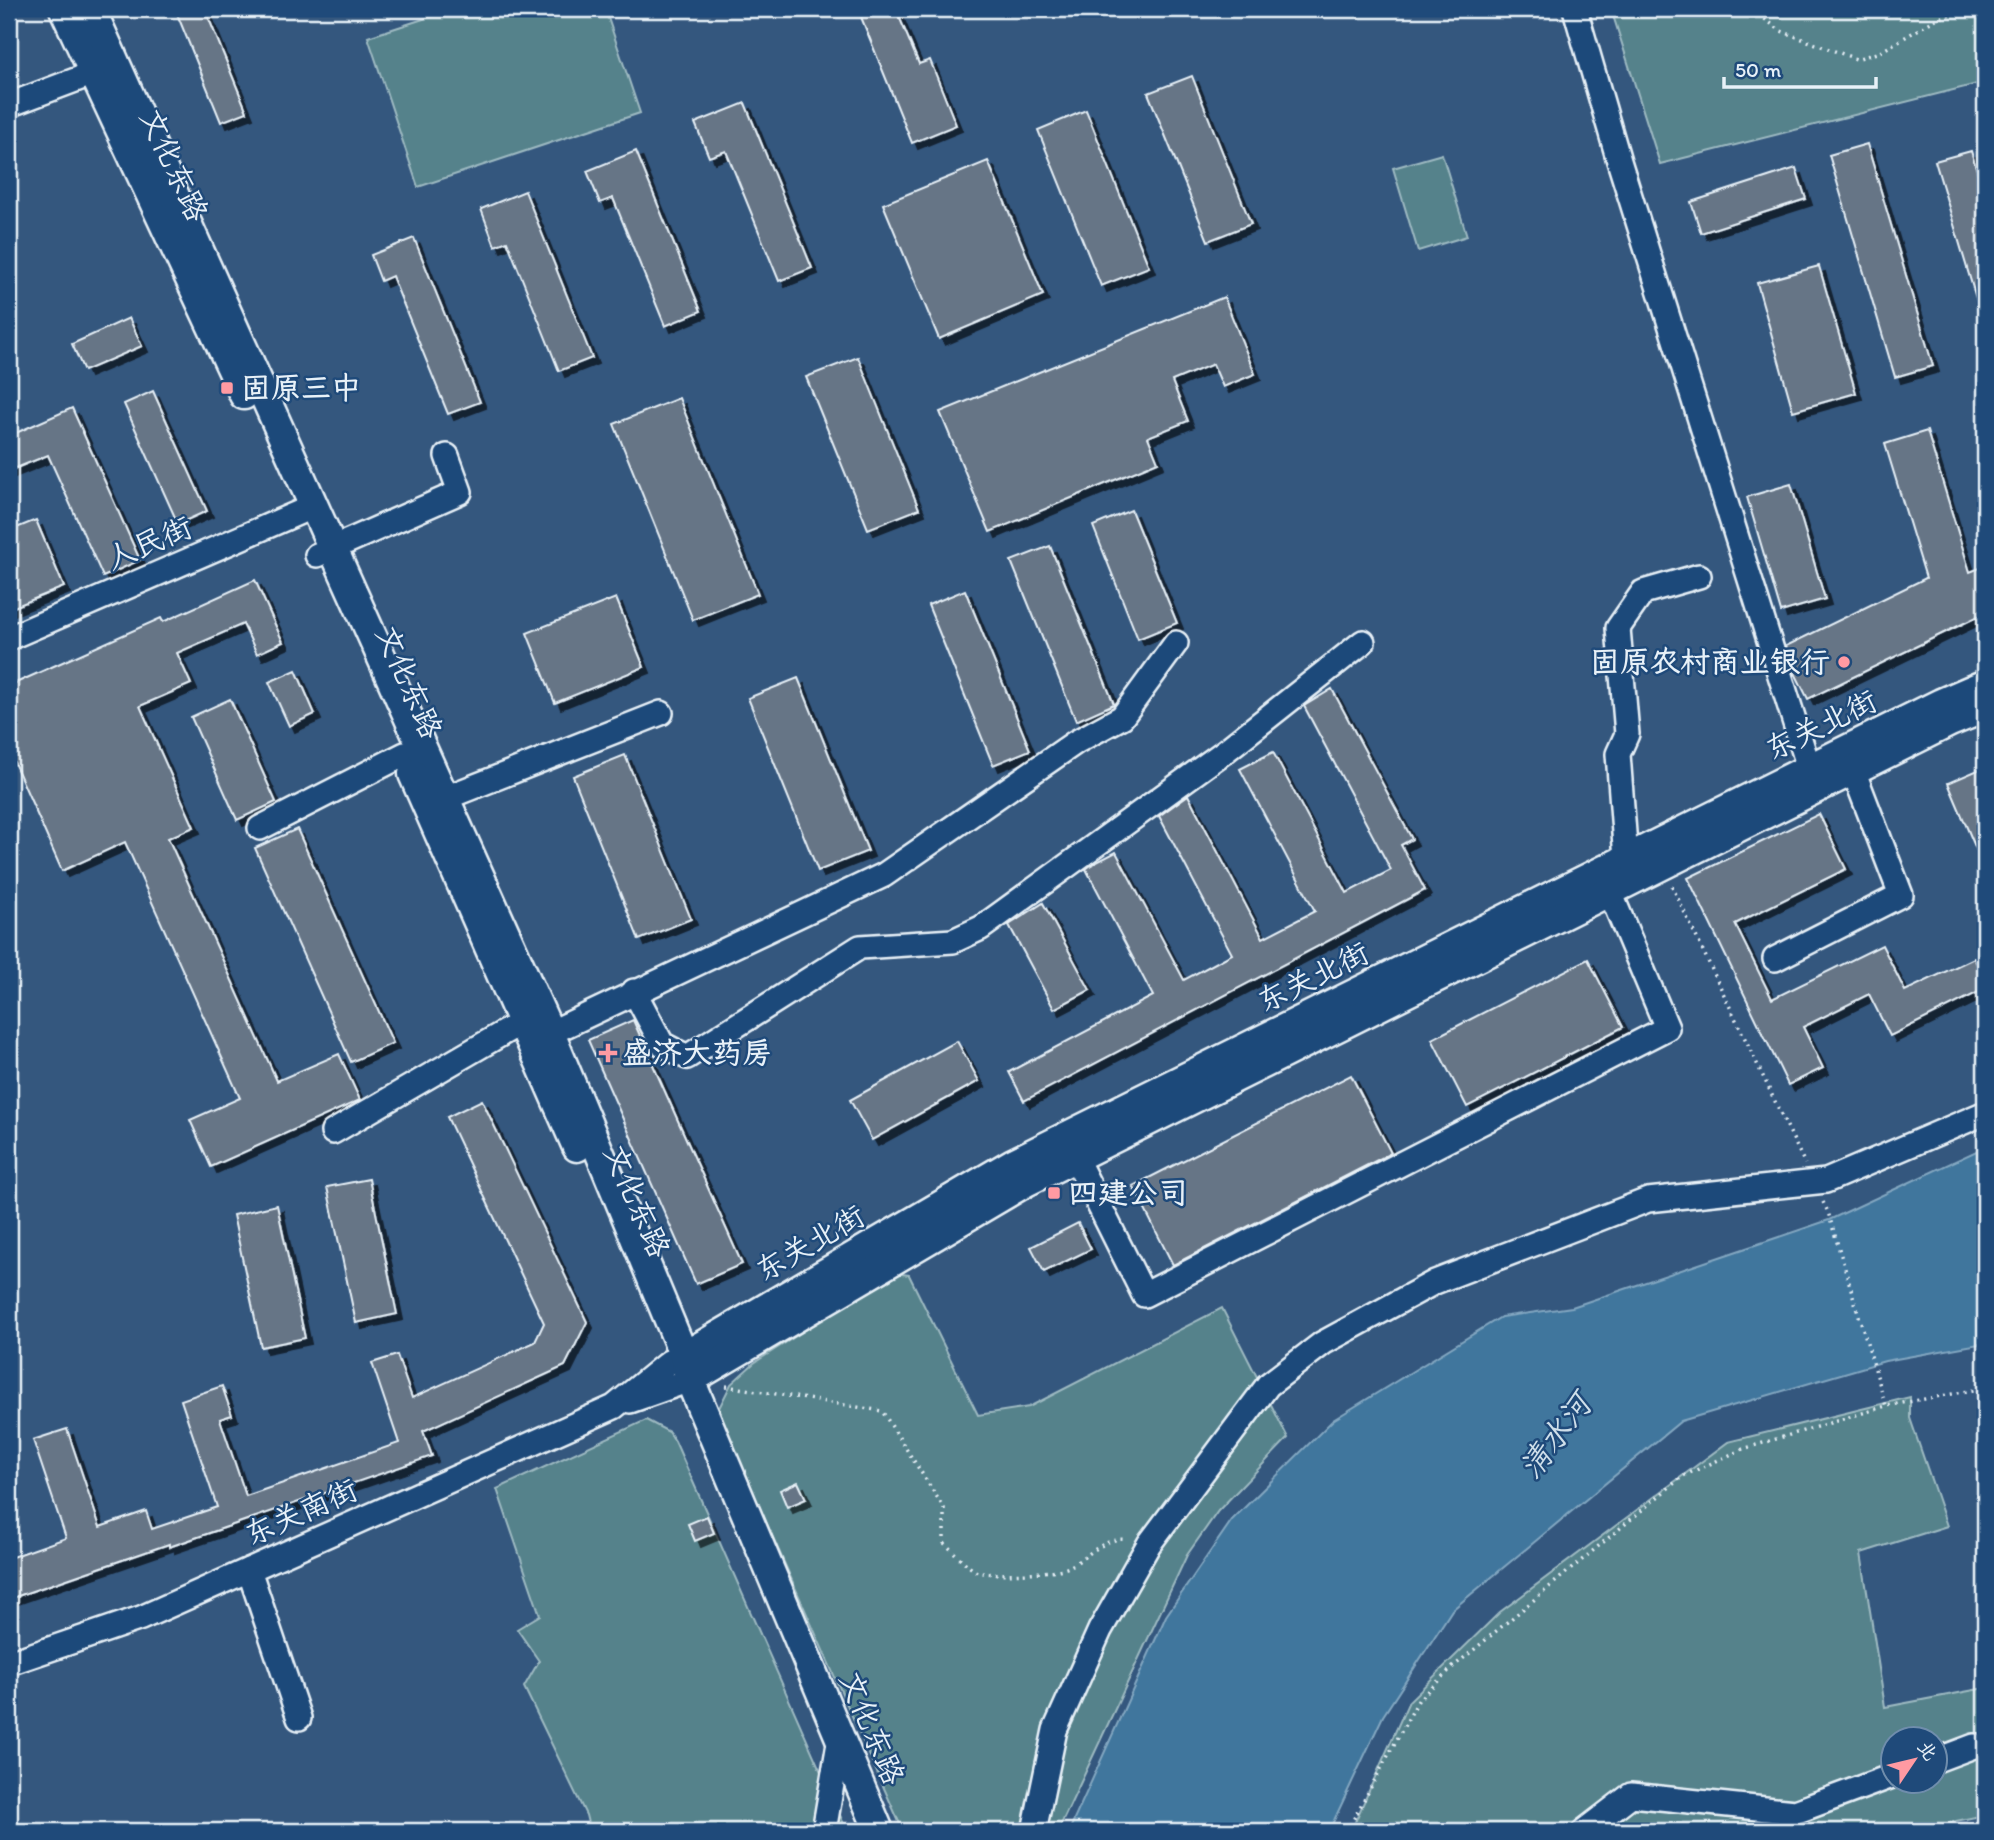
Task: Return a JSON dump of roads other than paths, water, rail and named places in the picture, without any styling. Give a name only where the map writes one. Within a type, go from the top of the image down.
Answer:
[{"type":"main road","name":"文化东路","points":[[64,9],[306,509]]},
{"type":"main road","name":"文化东路","points":[[92,9],[306,509],[445,798],[550,1033],[681,1366],[879,1831]]},
{"type":"main road","name":"文化东路","points":[[325,551],[405,754],[522,1022],[647,1305],[681,1366]]},
{"type":"main road","name":"东关北街","points":[[681,1366],[1013,1163],[1809,768],[1985,684]]},
{"type":"main road","name":"东关北街","points":[[681,1366],[1075,1157],[1950,722],[1985,708]]},
{"type":"street","points":[[1575,9],[1619,161],[1809,768]]},
{"type":"street","points":[[9,105],[94,73]]},
{"type":"street","points":[[325,551],[460,492],[447,456]]},
{"type":"street","name":"人民街","points":[[9,638],[306,509]]},
{"type":"street","points":[[1626,859],[1618,754],[1627,734],[1618,628],[1643,592],[1699,576]]},
{"type":"street","points":[[634,991],[662,1044],[687,1057],[860,947],[953,941],[981,928],[1224,752],[1363,642]]},
{"type":"street","points":[[550,1033],[884,875],[1076,742],[1122,717],[1176,643]]},
{"type":"street","points":[[445,798],[661,713]]},
{"type":"street","points":[[260,828],[405,754]]},
{"type":"street","points":[[1775,959],[1901,895],[1853,770]]},
{"type":"street","points":[[1075,1157],[1144,1295],[1667,1028],[1610,892]]},
{"type":"street","points":[[333,1132],[522,1022]]},
{"type":"street","points":[[1034,1831],[1055,1730],[1100,1630],[1149,1544],[1268,1385],[1322,1343],[1436,1282],[1648,1200],[1826,1181],[1985,1113]]},
{"type":"street","name":"东关南街","points":[[9,1663],[141,1618],[614,1407],[681,1366]]},
{"type":"street","points":[[249,1570],[299,1718]]},
{"type":"street","points":[[824,1831],[840,1737]]},
{"type":"street","points":[[1948,1756],[1974,1746],[1985,1746]]},
{"type":"street","points":[[1584,1831],[1631,1796],[1795,1812],[1878,1781]]},
{"type":"water","name":"清水河","points":[[1985,1147],[1985,1343],[1885,1361],[1681,1421],[1452,1610],[1383,1716],[1329,1831],[1069,1831],[1166,1616],[1232,1520],[1333,1420],[1501,1317],[1572,1307],[1829,1220]]},
{"type":"place","name":"固原三中","points":[[227,388]]},
{"type":"place","name":"固原农村商业银行","points":[[1844,662]]},
{"type":"place","name":"盛济大药房","points":[[608,1053]]},
{"type":"place","name":"四建公司","points":[[1054,1193]]}]
